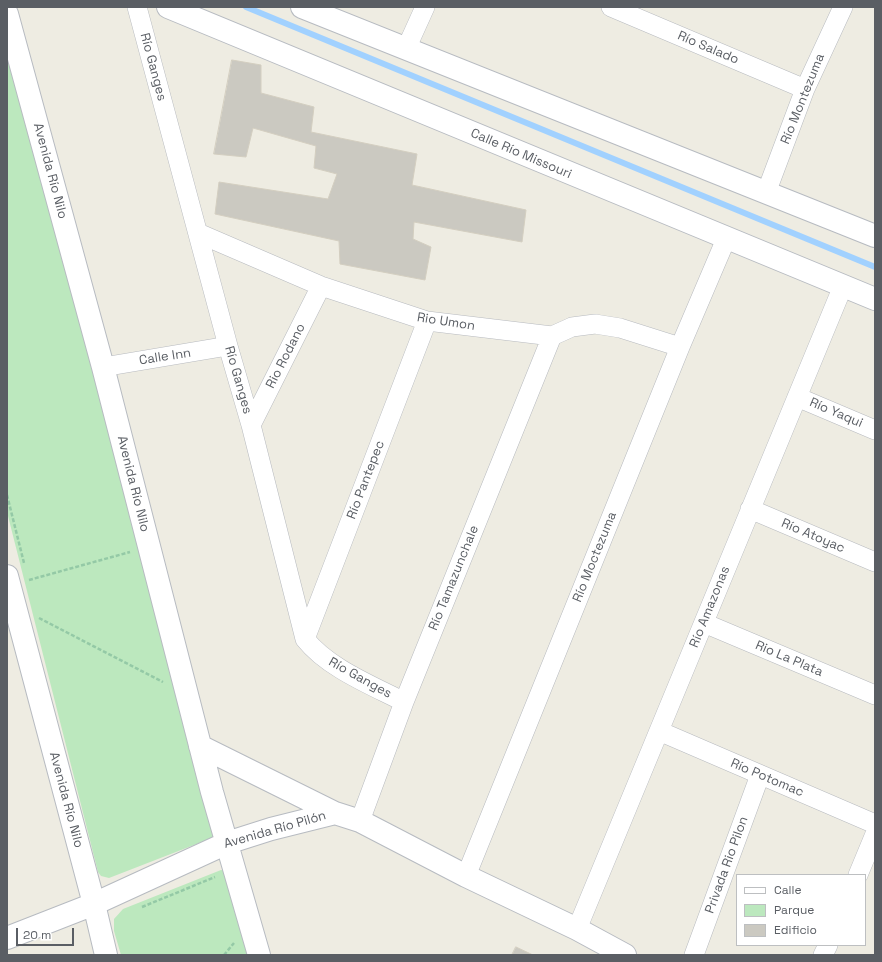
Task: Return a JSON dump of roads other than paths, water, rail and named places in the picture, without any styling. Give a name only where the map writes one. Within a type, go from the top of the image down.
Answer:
[{"type":"street","name":"Río Ganges","points":[[136,7],[228,346],[251,425],[305,639],[313,649],[326,659],[404,702]]},
{"type":"street","name":"Calle Río Missouri","points":[[168,7],[726,239],[875,299]]},
{"type":"street","points":[[302,7],[875,236]]},
{"type":"street","points":[[406,49],[425,7]]},
{"type":"street","name":"Río Salado","points":[[611,7],[805,89]]},
{"type":"street","name":"Río Montezuma","points":[[766,193],[805,89],[844,7]]},
{"type":"street","name":"Avenida Río Nilo","points":[[7,14],[103,367],[200,746],[259,955]]},
{"type":"street","name":"Rio Umon","points":[[198,234],[321,286],[427,321],[552,336]]},
{"type":"street","name":"Río Moctezuma","points":[[466,876],[680,347],[726,239]]},
{"type":"street","name":"Rio Rodano","points":[[251,425],[321,286]]},
{"type":"street","name":"Río Amazonas","points":[[577,929],[843,286]]},
{"type":"street","name":"Río Pantepec","points":[[305,639],[427,321]]},
{"type":"street","points":[[552,336],[572,327],[595,324],[620,328],[680,347]]},
{"type":"street","name":"Río Tamazunchale","points":[[360,821],[404,702],[552,336]]},
{"type":"street","name":"Calle Inn","points":[[103,367],[228,346]]},
{"type":"street","name":"Río Yaqui","points":[[797,397],[875,430]]},
{"type":"street","name":"Río Atoyac","points":[[750,509],[875,562]]},
{"type":"street","name":"Avenida Río Nilo","points":[[7,576],[94,904],[106,955]]},
{"type":"street","name":"Rio La Plata","points":[[704,623],[875,695]]},
{"type":"street","name":"Río Potomac","points":[[659,731],[875,824]]},
{"type":"street","points":[[200,746],[335,813]]},
{"type":"street","name":"Privada Rio Pilon","points":[[694,955],[760,775]]},
{"type":"street","name":"Avenida Río Pilón","points":[[7,938],[94,904],[227,843],[271,829],[335,813],[360,821],[466,876],[577,929],[625,955]]},
{"type":"street","points":[[858,874],[875,834]]},
{"type":"street","points":[[823,955],[828,946]]},
{"type":"waterway","points":[[246,7],[875,267]]}]
